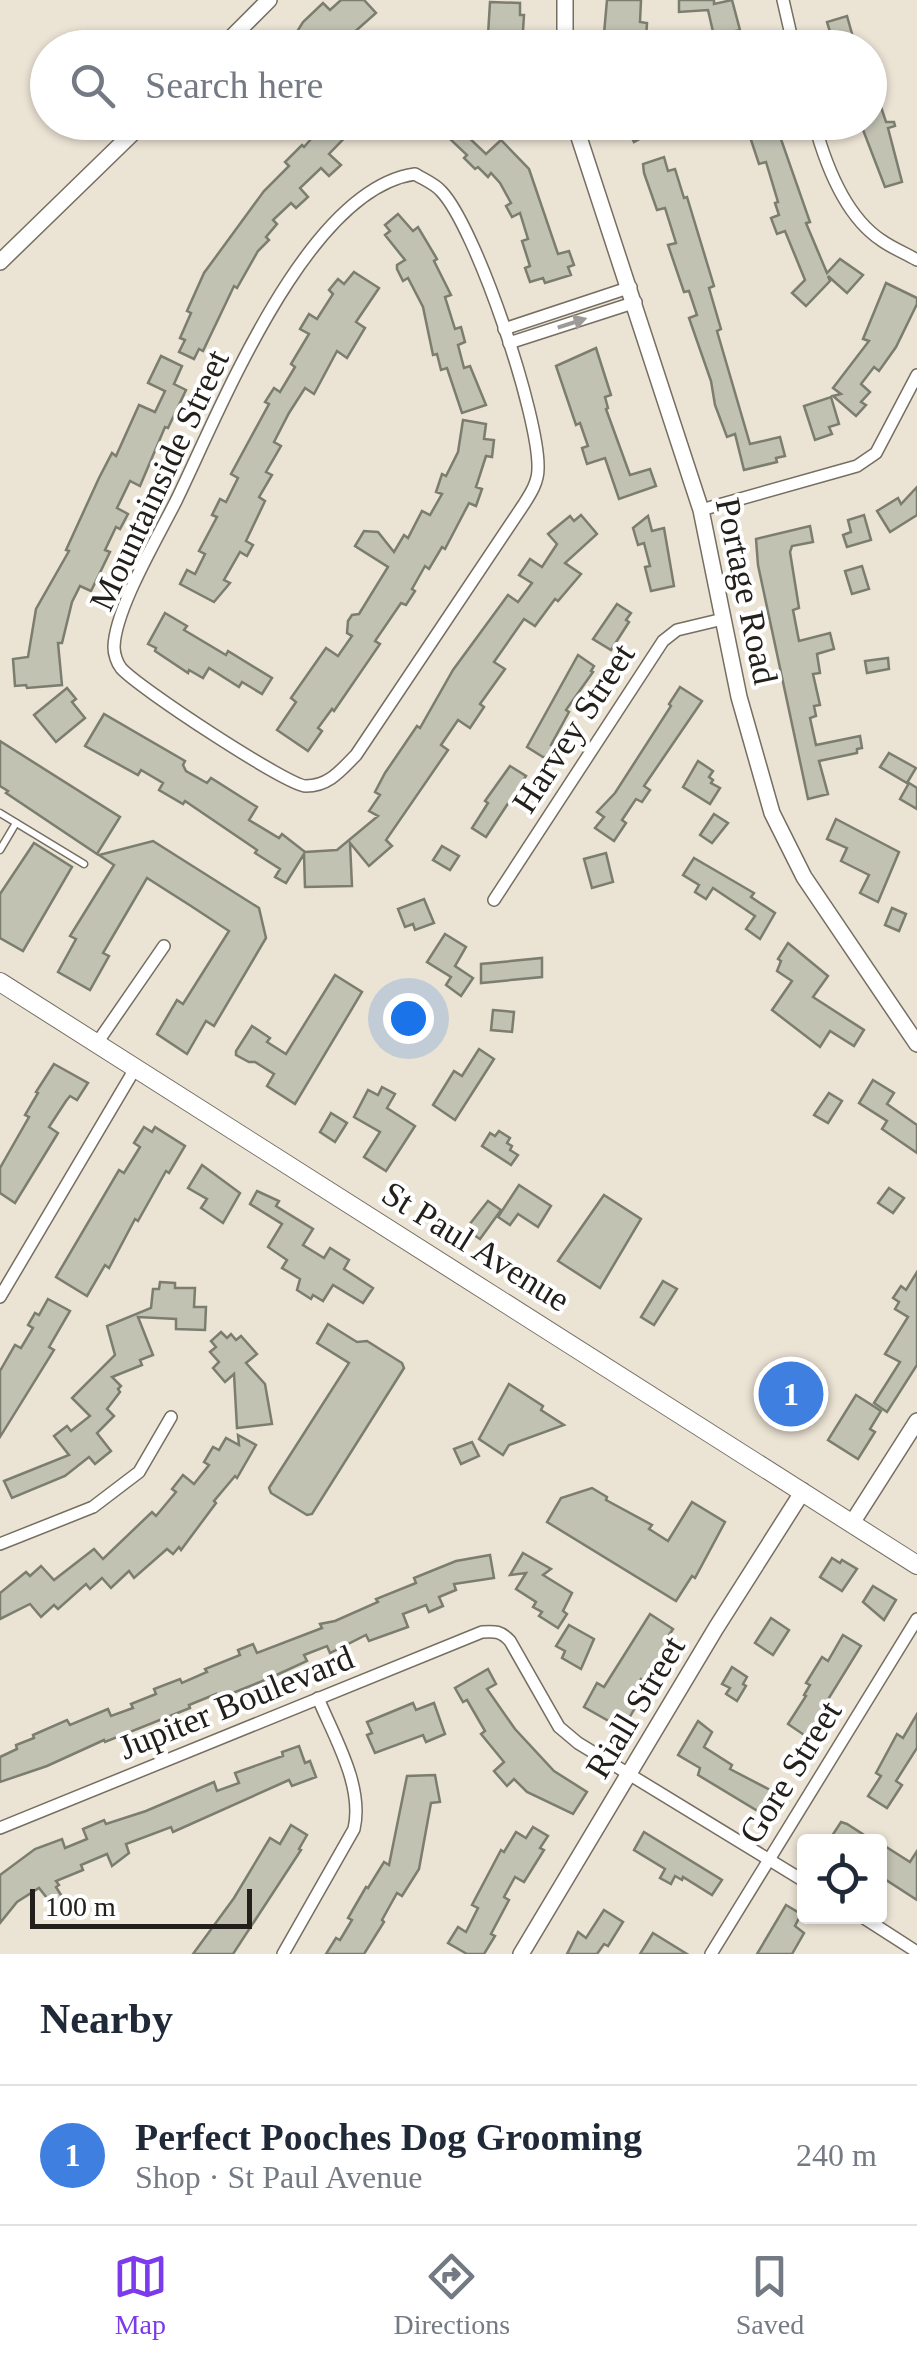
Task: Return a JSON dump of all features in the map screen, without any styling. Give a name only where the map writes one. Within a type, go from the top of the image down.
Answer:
[{"type":"main road","name":"St Paul Avenue","points":[[0,982],[917,1565]]},
{"type":"street","points":[[239,30],[269,0]]},
{"type":"street","points":[[565,0],[565,30]]},
{"type":"street","points":[[783,0],[790,30]]},
{"type":"street","points":[[0,262],[125,140]]},
{"type":"street","name":"Portage Road","points":[[580,140],[701,510],[750,746],[772,813],[804,877],[917,1044]]},
{"type":"street","points":[[819,140],[849,206],[878,239],[917,260]]},
{"type":"street","name":"Mountainside Street","points":[[415,174],[441,191],[473,244],[509,342],[536,442],[539,472],[534,488],[356,755],[328,782],[302,787],[276,774],[120,668],[114,645],[120,619],[274,300],[318,241],[370,190],[395,177],[415,174]]},
{"type":"street","points":[[504,329],[633,294]]},
{"type":"street","points":[[509,342],[633,294]]},
{"type":"street","points":[[701,510],[856,466],[876,453],[917,375]]},
{"type":"street","name":"Harvey Street","points":[[494,900],[663,641],[677,630],[723,618]]},
{"type":"street","points":[[98,1042],[164,946]]},
{"type":"street","points":[[0,1298],[136,1067]]},
{"type":"street","points":[[0,1544],[92,1508],[139,1472],[171,1417]]},
{"type":"street","points":[[852,1522],[917,1420]]},
{"type":"street","name":"Riall Street","points":[[521,1954],[716,1628],[803,1491]]},
{"type":"street","name":"Gore Street","points":[[710,1954],[917,1619]]},
{"type":"street","name":"Jupiter Boulevard","points":[[0,1828],[482,1632],[503,1633],[510,1641],[558,1727],[630,1775]]},
{"type":"street","points":[[283,1954],[354,1829],[358,1814],[356,1796],[318,1698]]},
{"type":"street","points":[[630,1775],[797,1876]]},
{"type":"street","points":[[873,1924],[917,1952]]},
{"type":"lane","points":[[0,813],[84,864]]},
{"type":"lane","points":[[0,850],[16,823]]},
{"type":"building","points":[[341,0],[364,0],[376,13],[357,30],[298,30],[323,3],[330,10]]},
{"type":"building","points":[[607,0],[641,0],[640,22],[647,23],[647,30],[604,30]]},
{"type":"building","points":[[679,0],[714,0],[714,4],[732,0],[740,30],[713,30],[708,10],[679,12]]},
{"type":"building","points":[[490,2],[520,3],[523,30],[488,30]]},
{"type":"building","points":[[847,16],[851,30],[829,30],[827,22]]},
{"type":"building","points":[[887,122],[894,122],[895,126],[888,128],[902,182],[885,187],[867,140],[887,140]]},
{"type":"building","points":[[310,140],[343,140],[329,154],[341,165],[329,176],[321,168],[300,188],[308,197],[296,208],[291,203],[273,220],[277,224],[266,237],[269,240],[258,251],[237,288],[234,286],[203,351],[199,349],[194,359],[179,352],[185,340],[180,338],[191,313],[187,311],[204,273],[264,191],[289,166],[285,162]]},
{"type":"building","points":[[451,140],[471,140],[486,154],[501,140],[529,169],[558,254],[569,251],[574,265],[568,267],[571,275],[545,283],[543,278],[530,282],[525,268],[530,266],[522,241],[528,239],[520,213],[512,217],[506,206],[511,203],[500,183],[491,173],[488,177],[478,167],[475,169],[464,158],[467,155]]},
{"type":"building","points":[[751,140],[781,140],[810,222],[806,223],[827,273],[840,259],[863,275],[847,293],[828,276],[830,281],[806,306],[792,293],[805,280],[785,231],[777,234],[771,218],[779,215],[775,203],[778,202],[766,162],[759,164]]},
{"type":"building","points":[[664,157],[668,171],[675,169],[684,198],[687,197],[714,286],[709,288],[721,329],[717,331],[750,444],[780,437],[785,456],[776,458],[777,462],[744,470],[735,434],[727,437],[715,405],[711,381],[689,318],[697,315],[689,291],[684,292],[668,245],[676,243],[665,208],[657,210],[644,173],[643,164]]},
{"type":"building","points":[[398,214],[413,231],[418,227],[437,259],[434,261],[451,295],[445,297],[455,329],[461,327],[465,342],[458,345],[464,368],[470,366],[486,405],[462,413],[447,368],[441,370],[437,354],[433,355],[423,307],[408,278],[403,281],[397,269],[405,260],[385,235],[390,231],[385,225]]},
{"type":"building","points":[[354,272],[379,288],[356,322],[365,328],[347,358],[337,351],[314,394],[305,388],[289,413],[274,442],[281,446],[266,472],[272,475],[259,497],[265,501],[246,541],[253,545],[247,556],[240,552],[224,580],[230,583],[214,602],[180,584],[187,570],[195,574],[205,554],[199,551],[217,517],[212,515],[220,499],[226,502],[238,478],[231,474],[269,404],[265,402],[274,388],[280,392],[295,367],[291,364],[309,334],[300,329],[309,314],[317,319],[338,279],[344,284]]},
{"type":"building","points":[[886,283],[917,298],[917,304],[896,347],[879,371],[874,367],[861,384],[870,392],[861,402],[866,405],[856,416],[833,396],[841,394],[833,388],[869,341],[863,339]]},
{"type":"building","points":[[596,348],[611,395],[605,397],[606,409],[630,475],[650,469],[656,486],[619,499],[605,458],[587,464],[582,448],[588,446],[580,423],[576,425],[556,366]]},
{"type":"building","points":[[161,356],[182,366],[174,384],[186,390],[140,486],[130,481],[117,508],[128,514],[120,529],[116,527],[105,550],[110,552],[91,591],[80,586],[72,602],[62,643],[58,643],[62,685],[15,686],[13,659],[28,657],[36,609],[69,551],[66,550],[99,478],[112,453],[116,456],[139,405],[155,412],[165,391],[148,383]]},
{"type":"building","points":[[831,397],[839,424],[829,427],[832,434],[815,440],[804,406]]},
{"type":"building","points":[[463,420],[486,424],[484,439],[494,440],[492,457],[486,456],[476,487],[482,489],[476,506],[469,503],[445,549],[442,547],[429,569],[425,566],[412,589],[415,591],[406,605],[401,603],[375,641],[380,644],[318,728],[322,731],[308,751],[277,730],[296,702],[291,698],[326,648],[338,656],[352,636],[347,633],[348,621],[359,614],[388,567],[355,546],[364,531],[378,532],[394,552],[404,535],[408,538],[422,511],[430,515],[442,494],[436,492],[442,474],[446,476],[458,452]]},
{"type":"building","points":[[917,487],[917,515],[890,532],[877,511],[898,498],[901,504]]},
{"type":"building","points":[[581,515],[597,534],[565,563],[581,574],[535,626],[524,619],[494,662],[505,669],[480,704],[484,707],[470,728],[458,720],[441,745],[448,750],[386,840],[392,846],[369,866],[350,843],[352,886],[305,887],[304,854],[286,883],[275,877],[280,869],[255,853],[257,850],[185,801],[183,804],[159,790],[163,783],[141,770],[138,775],[85,746],[104,714],[185,761],[186,771],[207,783],[211,778],[257,807],[249,820],[279,838],[282,834],[305,852],[337,850],[378,816],[369,811],[380,795],[375,792],[385,773],[417,726],[420,728],[453,670],[508,595],[518,602],[532,583],[519,575],[530,559],[542,567],[557,544],[548,534],[570,516],[574,521]]},
{"type":"building","points":[[864,515],[871,540],[847,547],[843,535],[851,532],[848,520]]},
{"type":"building","points":[[648,516],[652,531],[664,528],[674,586],[651,591],[644,543],[638,545],[633,528]]},
{"type":"building","points":[[810,526],[813,542],[792,546],[790,552],[799,608],[793,610],[799,641],[830,633],[834,649],[817,654],[820,673],[813,674],[820,705],[814,706],[816,716],[810,718],[816,745],[860,736],[862,748],[857,753],[819,761],[828,794],[808,799],[758,565],[756,539]]},
{"type":"building","points":[[862,566],[869,589],[852,594],[845,571]]},
{"type":"building","points":[[617,604],[631,613],[611,650],[593,639]]},
{"type":"building","points":[[165,613],[187,626],[184,630],[272,678],[262,694],[242,682],[239,687],[209,668],[203,678],[189,670],[188,673],[155,651],[148,644]]},
{"type":"building","points":[[578,655],[594,666],[593,672],[566,710],[569,712],[553,746],[543,757],[527,747]]},
{"type":"building","points":[[888,658],[889,669],[867,673],[865,661]]},
{"type":"building","points":[[680,687],[702,701],[644,786],[650,790],[642,802],[636,799],[622,820],[626,823],[614,841],[595,828],[604,817],[597,812],[615,793]]},
{"type":"building","points":[[67,688],[85,718],[56,742],[34,715]]},
{"type":"building","points":[[0,741],[120,817],[97,854],[6,793],[0,786]]},
{"type":"building","points":[[889,753],[916,768],[907,783],[880,767]]},
{"type":"building","points":[[698,761],[713,771],[711,783],[720,788],[710,804],[683,787]]},
{"type":"building","points":[[510,766],[526,776],[486,837],[472,828],[488,803],[485,801]]},
{"type":"building","points":[[909,783],[917,788],[917,809],[900,799]]},
{"type":"building","points":[[714,814],[728,823],[712,843],[700,835]]},
{"type":"building","points":[[836,819],[899,852],[878,902],[860,893],[869,875],[841,861],[847,848],[827,839]]},
{"type":"building","points":[[153,841],[259,908],[266,938],[214,1026],[206,1021],[187,1054],[157,1034],[177,1000],[183,1004],[229,931],[147,878],[103,953],[109,956],[90,990],[58,972],[76,939],[70,936],[114,865],[99,855]]},
{"type":"building","points":[[34,843],[72,867],[23,951],[0,938],[0,894]]},
{"type":"building","points":[[442,846],[459,856],[450,870],[433,860]]},
{"type":"building","points":[[606,853],[613,882],[592,888],[584,859]]},
{"type":"building","points":[[694,858],[754,893],[751,897],[775,913],[760,939],[746,929],[755,916],[713,888],[706,899],[695,892],[699,885],[683,875]]},
{"type":"building","points":[[424,899],[434,923],[415,930],[413,924],[405,927],[398,909]]},
{"type":"building","points":[[892,908],[906,914],[899,931],[885,925]]},
{"type":"building","points":[[445,934],[466,947],[455,966],[473,978],[461,996],[446,985],[451,977],[427,962]]},
{"type":"building","points":[[788,943],[828,976],[813,997],[864,1030],[854,1046],[830,1031],[820,1047],[772,1010],[792,981],[777,971],[781,961],[778,959]]},
{"type":"building","points":[[542,958],[542,977],[481,983],[481,964]]},
{"type":"building","points":[[335,975],[362,992],[295,1104],[267,1086],[274,1074],[236,1055],[236,1051],[252,1026],[286,1054]]},
{"type":"building","points":[[493,1010],[514,1012],[512,1032],[491,1030]]},
{"type":"building","points":[[479,1049],[494,1059],[455,1120],[433,1105],[454,1071],[462,1076]]},
{"type":"building","points":[[54,1064],[88,1083],[77,1100],[70,1096],[49,1127],[58,1133],[15,1203],[0,1193],[0,1168],[29,1117],[25,1115],[36,1092]]},
{"type":"building","points":[[873,1080],[894,1093],[887,1104],[917,1125],[917,1153],[882,1129],[887,1121],[859,1103]]},
{"type":"building","points":[[382,1087],[395,1094],[387,1108],[415,1126],[386,1171],[364,1157],[380,1132],[354,1117],[368,1090],[378,1095]]},
{"type":"building","points":[[829,1093],[842,1101],[828,1123],[814,1115]]},
{"type":"building","points":[[331,1113],[347,1123],[335,1142],[320,1132]]},
{"type":"building","points":[[144,1127],[152,1132],[155,1127],[185,1146],[138,1221],[135,1219],[109,1268],[105,1265],[87,1296],[56,1277],[119,1170],[124,1173],[140,1147],[134,1143]]},
{"type":"building","points":[[499,1131],[510,1138],[510,1150],[518,1155],[511,1165],[482,1146],[490,1133],[495,1136]]},
{"type":"building","points":[[202,1165],[240,1193],[223,1223],[201,1208],[207,1199],[188,1188]]},
{"type":"building","points":[[519,1185],[551,1206],[538,1227],[518,1214],[510,1225],[498,1217]]},
{"type":"building","points":[[889,1188],[904,1198],[893,1213],[878,1203]]},
{"type":"building","points":[[257,1191],[279,1201],[276,1206],[313,1229],[303,1245],[324,1258],[330,1248],[349,1260],[344,1269],[373,1288],[363,1303],[333,1285],[323,1301],[297,1290],[300,1279],[282,1268],[287,1260],[268,1247],[282,1224],[250,1204]]},
{"type":"building","points":[[604,1195],[641,1219],[600,1288],[558,1261]]},
{"type":"building","points":[[488,1201],[501,1210],[480,1239],[468,1231],[469,1225]]},
{"type":"building","points":[[917,1272],[917,1365],[887,1412],[874,1403],[900,1362],[885,1354],[908,1317],[895,1309],[899,1302],[893,1298],[901,1286],[906,1290]]},
{"type":"building","points":[[663,1281],[677,1289],[654,1325],[641,1317]]},
{"type":"building","points":[[160,1282],[175,1283],[175,1288],[195,1288],[194,1307],[206,1307],[205,1330],[176,1329],[176,1319],[138,1317],[153,1355],[140,1360],[142,1365],[112,1377],[121,1386],[107,1409],[114,1416],[97,1433],[111,1451],[95,1464],[89,1457],[65,1476],[12,1498],[4,1481],[69,1455],[54,1436],[67,1426],[71,1431],[90,1416],[72,1398],[115,1355],[107,1326],[151,1308],[153,1289],[159,1289]]},
{"type":"building","points":[[48,1299],[70,1311],[49,1347],[54,1350],[0,1437],[0,1371],[15,1345],[21,1348],[33,1328],[28,1325]]},
{"type":"building","points":[[328,1324],[357,1342],[367,1341],[404,1368],[312,1514],[307,1515],[269,1488],[349,1363],[317,1343]]},
{"type":"building","points":[[221,1332],[236,1340],[241,1336],[257,1354],[246,1363],[265,1384],[272,1424],[237,1428],[234,1374],[225,1382],[213,1368],[219,1362],[210,1352],[216,1347],[211,1341]]},
{"type":"building","points":[[786,1377],[812,1393],[802,1409],[784,1400],[777,1411],[764,1403],[775,1385],[780,1388]]},
{"type":"building","points":[[509,1384],[564,1425],[509,1445],[503,1455],[479,1439]]},
{"type":"building","points":[[856,1395],[881,1411],[870,1429],[875,1432],[858,1459],[828,1440]]},
{"type":"building","points":[[238,1435],[256,1445],[237,1478],[214,1501],[181,1550],[179,1547],[173,1554],[167,1549],[134,1578],[129,1571],[111,1588],[102,1578],[90,1589],[86,1584],[58,1609],[54,1605],[41,1617],[30,1604],[0,1619],[0,1593],[26,1572],[30,1576],[41,1566],[54,1580],[94,1549],[103,1559],[152,1512],[156,1516],[176,1492],[172,1489],[183,1475],[194,1484],[209,1465],[204,1462],[213,1447],[219,1450],[226,1438],[239,1445]]},
{"type":"building","points":[[472,1442],[479,1456],[461,1464],[454,1449]]},
{"type":"building","points":[[592,1488],[652,1525],[649,1529],[668,1541],[692,1502],[725,1522],[695,1578],[692,1576],[676,1601],[547,1522],[561,1498]]},
{"type":"building","points":[[523,1553],[551,1569],[543,1575],[572,1593],[563,1611],[567,1614],[558,1628],[539,1616],[542,1612],[533,1607],[536,1602],[516,1589],[526,1573],[510,1575]]},
{"type":"building","points":[[490,1555],[494,1578],[454,1584],[456,1590],[439,1597],[443,1606],[429,1612],[426,1605],[403,1614],[408,1627],[369,1641],[366,1635],[330,1653],[327,1646],[304,1655],[307,1661],[270,1678],[218,1699],[216,1694],[189,1705],[190,1708],[0,1782],[0,1757],[34,1738],[33,1735],[67,1720],[70,1725],[108,1709],[111,1716],[133,1708],[131,1704],[156,1694],[154,1689],[207,1672],[205,1669],[240,1655],[238,1650],[253,1644],[257,1653],[378,1602],[376,1599],[416,1583],[414,1578],[456,1561]]},
{"type":"building","points":[[832,1558],[857,1569],[842,1591],[820,1577]]},
{"type":"building","points":[[873,1586],[896,1600],[884,1620],[863,1602]]},
{"type":"building","points":[[650,1614],[673,1629],[667,1638],[673,1642],[647,1683],[641,1679],[628,1701],[636,1706],[623,1729],[584,1707],[597,1683],[604,1687]]},
{"type":"building","points":[[771,1618],[789,1630],[773,1655],[755,1643]]},
{"type":"building","points":[[569,1625],[594,1639],[581,1669],[562,1658],[565,1651],[556,1646]]},
{"type":"building","points":[[843,1635],[861,1646],[819,1714],[826,1718],[813,1741],[788,1724],[806,1696],[810,1685],[806,1683],[822,1657],[828,1661]]},
{"type":"building","points":[[732,1667],[747,1677],[737,1701],[726,1694],[730,1688],[722,1684]]},
{"type":"building","points":[[488,1669],[496,1684],[487,1689],[515,1729],[554,1771],[587,1792],[573,1814],[527,1792],[514,1779],[507,1786],[494,1771],[504,1762],[481,1734],[485,1731],[455,1688]]},
{"type":"building","points":[[413,1703],[416,1710],[434,1703],[445,1734],[426,1742],[423,1735],[375,1753],[367,1735],[372,1733],[367,1722]]},
{"type":"building","points":[[917,1714],[917,1748],[896,1781],[902,1785],[887,1808],[868,1796],[881,1776],[876,1773],[897,1734],[903,1738]]},
{"type":"building","points":[[698,1721],[712,1732],[704,1747],[732,1765],[730,1769],[774,1792],[761,1813],[698,1775],[700,1768],[678,1755]]},
{"type":"building","points":[[299,1746],[316,1777],[292,1786],[289,1780],[173,1832],[171,1827],[126,1844],[129,1853],[112,1866],[107,1854],[81,1865],[83,1870],[56,1881],[71,1911],[62,1917],[39,1888],[17,1902],[0,1923],[0,1875],[35,1849],[62,1839],[65,1848],[87,1839],[83,1829],[146,1811],[214,1782],[217,1791],[239,1783],[235,1773]]},
{"type":"building","points":[[435,1775],[440,1802],[431,1803],[419,1869],[402,1896],[397,1893],[364,1954],[326,1954],[352,1920],[348,1918],[366,1887],[384,1862],[389,1865],[407,1776]]},
{"type":"building","points":[[841,1822],[863,1834],[833,1834]]},
{"type":"building","points":[[291,1825],[307,1835],[301,1850],[233,1954],[193,1954],[234,1898],[270,1838],[280,1844]]},
{"type":"building","points":[[533,1827],[548,1836],[540,1848],[544,1850],[524,1882],[515,1877],[504,1897],[509,1900],[491,1934],[495,1936],[484,1954],[467,1954],[448,1943],[458,1927],[466,1932],[478,1908],[472,1905],[501,1850],[504,1852],[516,1832],[526,1838]]},
{"type":"building","points":[[644,1832],[722,1880],[712,1895],[683,1877],[682,1880],[675,1876],[671,1884],[660,1878],[665,1869],[634,1850]]},
{"type":"building","points":[[887,1847],[910,1862],[917,1851],[917,1900],[887,1881]]},
{"type":"building","points":[[786,1905],[797,1912],[795,1926],[804,1933],[792,1954],[757,1954]]},
{"type":"building","points":[[604,1910],[623,1922],[608,1946],[604,1944],[597,1954],[567,1954],[578,1932],[586,1938]]},
{"type":"building","points":[[653,1933],[687,1954],[640,1954]]},
{"type":"place","name":"Perfect Pooches Dog Grooming","points":[[791,1394]]}]
